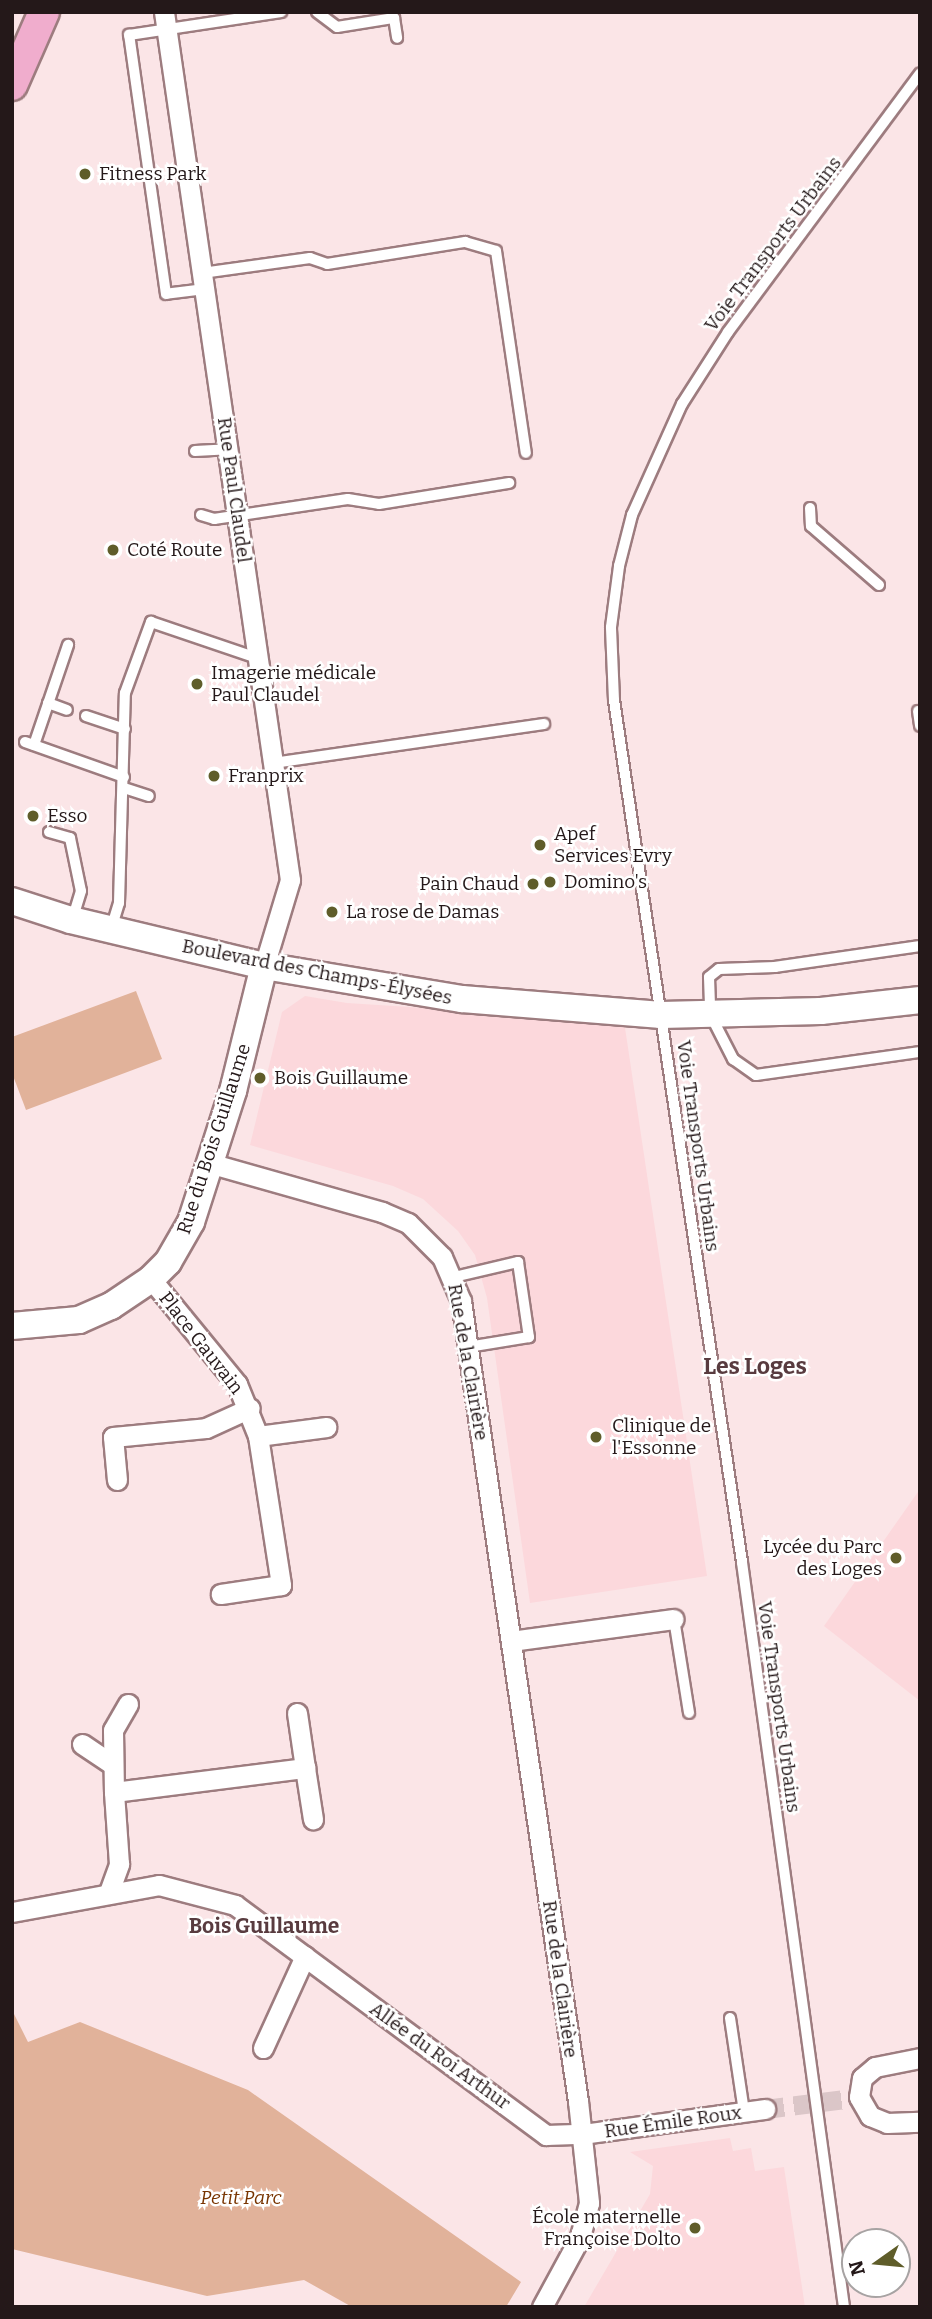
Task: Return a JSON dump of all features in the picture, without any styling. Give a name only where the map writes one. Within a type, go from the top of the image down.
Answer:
[{"type":"main road","points":[[12,85],[44,12]]},
{"type":"main road","name":"Boulevard des Champs-Élysées","points":[[12,901],[71,920],[264,966],[462,999],[662,1015],[821,1011],[920,1000]]},
{"type":"main road","name":"Rue du Bois Guillaume","points":[[12,1326],[79,1320],[111,1306],[152,1279],[191,1222],[233,1091],[264,966]]},
{"type":"street","name":"Rue Paul Claudel","points":[[165,21],[290,880],[264,966]]},
{"type":"street","name":"Rue de la Clairière","points":[[209,1163],[382,1212],[408,1223],[426,1238],[454,1277],[468,1347],[582,2134],[589,2203],[580,2237],[542,2307]]},
{"type":"street","name":"Place Gauvain","points":[[152,1279],[236,1384],[250,1408],[258,1436],[281,1585],[221,1594]]},
{"type":"street","name":"Place Gauvain","points":[[117,1479],[113,1437],[206,1428],[250,1408]]},
{"type":"street","points":[[258,1436],[326,1427]]},
{"type":"street","points":[[511,1642],[674,1619]]},
{"type":"street","points":[[109,1892],[118,1864],[113,1730],[128,1704]]},
{"type":"street","points":[[297,1713],[313,1819]]},
{"type":"street","points":[[82,1744],[113,1765]]},
{"type":"street","points":[[114,1792],[305,1768]]},
{"type":"street","name":"Allée du Roi Arthur","points":[[12,1912],[109,1892],[159,1885],[200,1892],[235,1905],[547,2135],[582,2134]]},
{"type":"street","points":[[263,2048],[305,1956]]},
{"type":"street","points":[[920,2058],[875,2067],[862,2078],[852,2098],[870,2116],[887,2123],[920,2122]]},
{"type":"street","name":"Rue Émile Roux","points":[[582,2134],[765,2109]]},
{"type":"lane","points":[[281,12],[165,21],[129,35],[166,294],[203,281],[310,258],[327,264],[465,242],[496,251],[526,453]]},
{"type":"lane","points":[[317,12],[337,27],[394,18],[397,38]]},
{"type":"lane","name":"Voie Transports Urbains","points":[[845,2307],[662,1015],[614,699],[611,627],[629,528],[682,404],[728,332],[920,73]]},
{"type":"lane","points":[[195,451],[228,449]]},
{"type":"lane","points":[[201,515],[214,519],[348,499],[379,504],[509,483]]},
{"type":"lane","points":[[810,508],[811,526],[879,585]]},
{"type":"lane","points":[[111,930],[119,903],[126,847],[125,693],[151,622],[259,659]]},
{"type":"lane","points":[[68,645],[48,704],[29,744],[124,782],[149,796]]},
{"type":"lane","points":[[48,704],[67,710]]},
{"type":"lane","points":[[918,711],[920,726]]},
{"type":"lane","points":[[86,716],[125,729]]},
{"type":"lane","points":[[273,763],[544,724]]},
{"type":"lane","points":[[49,832],[70,838],[81,891],[71,920]]},
{"type":"lane","points":[[920,946],[775,967],[719,969],[709,977],[710,1014],[733,1059],[756,1076],[920,1052]]},
{"type":"lane","points":[[454,1277],[518,1262],[529,1337],[468,1347]]},
{"type":"lane","points":[[674,1619],[689,1713]]},
{"type":"lane","points":[[730,2018],[744,2112]]},
{"type":"shaded area","name":"Clinique de l'Essonne","points":[[305,996],[347,1003],[624,1021],[707,1576],[530,1603],[487,1298],[475,1255],[458,1231],[423,1199],[393,1186],[250,1145],[282,1012]]},
{"type":"shaded area","name":"Lycée du Parc des Loges","points":[[920,1489],[920,1701],[824,1626]]},
{"type":"shaded area","points":[[730,2138],[733,2151],[751,2148],[755,2171],[784,2167],[805,2307],[584,2307],[650,2194],[653,2166],[630,2152]]},
{"type":"green space","points":[[136,991],[162,1059],[26,1110],[12,1073],[12,1037]]},
{"type":"green space","name":"Petit Parc","points":[[12,2010],[28,2042],[80,2022],[248,2090],[521,2282],[506,2307],[352,2307],[304,2280],[207,2296],[12,2249]]},
{"type":"tunnel","points":[[765,2109],[845,2099]]},
{"type":"place","name":"Fitness Park","points":[[85,174]]},
{"type":"place","name":"Coté Route","points":[[113,550]]},
{"type":"place","name":"Imagerie médicale Paul Claudel","points":[[197,684]]},
{"type":"place","name":"Franprix","points":[[214,776]]},
{"type":"place","name":"Esso","points":[[33,816]]},
{"type":"place","name":"Apef Services Evry","points":[[540,845]]},
{"type":"place","name":"Domino's","points":[[550,882]]},
{"type":"place","name":"Pain Chaud","points":[[533,884]]},
{"type":"place","name":"La rose de Damas","points":[[332,912]]},
{"type":"place","name":"Bois Guillaume","points":[[260,1078]]},
{"type":"place","name":"Clinique de l'Essonne","points":[[596,1437]]},
{"type":"place","name":"Lycée du Parc des Loges","points":[[896,1558]]},
{"type":"place","name":"École maternelle Françoise Dolto","points":[[695,2228]]},
{"type":"district","name":"Les Loges","points":[[755,1366]]},
{"type":"district","name":"Bois Guillaume","points":[[264,1926]]}]
